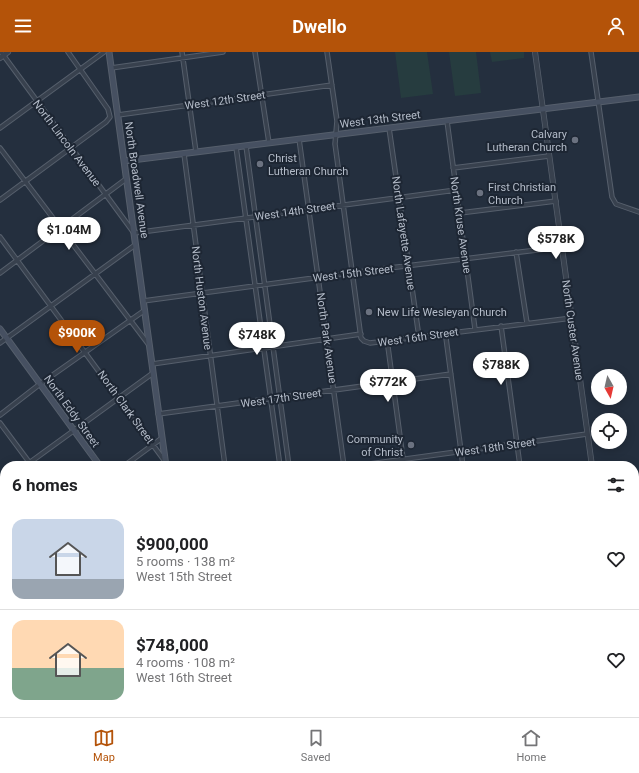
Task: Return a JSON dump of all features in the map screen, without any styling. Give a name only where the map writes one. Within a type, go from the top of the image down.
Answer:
[{"type":"main road","name":"North Broadwell Avenue","points":[[109,52],[166,461]]},
{"type":"main road","name":"West 13th Street","points":[[124,161],[639,97]]},
{"type":"main road","name":"North Eddy Street","points":[[0,329],[96,461]]},
{"type":"street","points":[[0,200],[106,122],[110,115],[108,109],[68,52]]},
{"type":"street","points":[[0,128],[104,52]]},
{"type":"street","points":[[182,52],[196,152]]},
{"type":"street","points":[[111,68],[223,52]]},
{"type":"street","points":[[255,52],[269,143]]},
{"type":"street","points":[[327,52],[337,121],[337,135],[335,144],[361,334]]},
{"type":"street","name":"North Custer Avenue","points":[[535,52],[591,461]]},
{"type":"street","points":[[591,52],[612,197],[616,204],[639,212]]},
{"type":"street","name":"North Lincoln Avenue","points":[[3,54],[36,102],[134,233]]},
{"type":"street","name":"West 12th Street","points":[[118,115],[332,85]]},
{"type":"street","name":"North Kruse Avenue","points":[[447,122],[475,329]]},
{"type":"street","name":"North Lafayette Avenue","points":[[390,128],[419,337]]},
{"type":"street","name":"North Park Avenue","points":[[299,139],[343,461]]},
{"type":"street","points":[[246,146],[288,461]]},
{"type":"street","points":[[236,147],[279,461]]},
{"type":"street","points":[[0,148],[149,346]]},
{"type":"street","name":"North Huston Avenue","points":[[184,154],[224,461]]},
{"type":"street","points":[[453,168],[550,156]]},
{"type":"street","points":[[0,273],[126,179]]},
{"type":"street","name":"West 14th Street","points":[[134,233],[456,190]]},
{"type":"street","points":[[460,213],[556,201]]},
{"type":"street","name":"North Clark Street","points":[[0,237],[120,398],[164,461]]},
{"type":"street","points":[[0,344],[135,245]]},
{"type":"street","name":"West 15th Street","points":[[144,301],[562,247]]},
{"type":"street","points":[[516,252],[527,324]]},
{"type":"street","points":[[0,414],[145,310]]},
{"type":"street","name":"West 16th Street","points":[[152,364],[361,334],[361,338],[364,342],[370,343],[572,318]]},
{"type":"street","points":[[501,326],[519,461]]},
{"type":"street","points":[[447,333],[446,338],[450,374],[462,461]]},
{"type":"street","points":[[389,341],[388,347],[403,459]]},
{"type":"street","points":[[35,461],[74,430],[153,373]]},
{"type":"street","name":"West 17th Street","points":[[158,414],[450,374]]},
{"type":"street","points":[[0,423],[29,461]]},
{"type":"street","name":"West 18th Street","points":[[389,461],[587,434]]},
{"type":"street","points":[[131,461],[162,438]]},
{"type":"green space","points":[[395,52],[427,52],[433,94],[401,98]]},
{"type":"green space","points":[[449,52],[476,52],[481,93],[455,96]]},
{"type":"green space","points":[[490,52],[524,52],[524,58],[492,62]]},
{"type":"place","name":"Calvary Lutheran Church","points":[[575,140]]},
{"type":"place","name":"Christ Lutheran Church","points":[[260,164]]},
{"type":"place","name":"First Christian Church","points":[[480,193]]},
{"type":"place","name":"New Life Wesleyan Church","points":[[369,312]]},
{"type":"place","name":"Community of Christ","points":[[411,445]]}]
